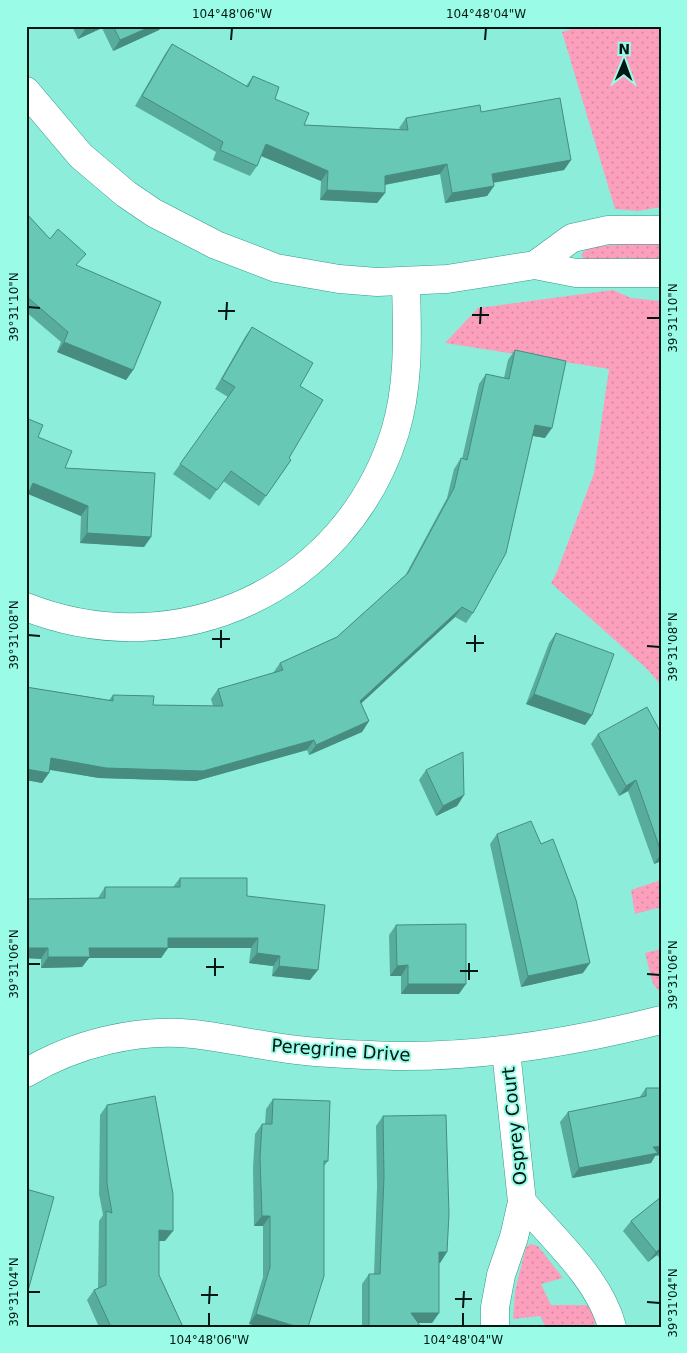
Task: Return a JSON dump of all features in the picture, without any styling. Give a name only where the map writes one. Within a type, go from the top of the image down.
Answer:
[{"type":"street","points":[[26,91],[68,142],[103,176],[154,213],[224,248],[276,268],[339,279],[406,282],[483,275],[535,265],[576,273],[661,273]]},
{"type":"street","points":[[535,265],[572,238],[608,230],[661,230]]},
{"type":"street","points":[[26,608],[80,624],[117,628],[150,628],[186,623],[248,603],[291,577],[321,552],[359,508],[385,459],[395,430],[408,369],[406,282]]},
{"type":"street","name":"Peregrine Drive","points":[[26,1074],[58,1058],[90,1046],[150,1033],[191,1034],[297,1050],[365,1055],[444,1055],[506,1051],[574,1041],[661,1020]]},
{"type":"street","name":"Osprey Court","points":[[495,1327],[495,1307],[501,1275],[514,1237],[522,1202],[506,1051]]},
{"type":"street","name":"Osprey Court","points":[[522,1202],[601,1297],[612,1327]]},
{"type":"shaded area","points":[[583,26],[661,26],[661,207],[638,211],[615,209],[562,32]]},
{"type":"shaded area","points":[[661,244],[661,261],[626,258],[588,260],[584,259],[581,255],[588,247]]},
{"type":"shaded area","points":[[613,290],[631,298],[661,301],[661,685],[646,668],[551,583],[557,572],[594,473],[609,369],[445,343],[478,308]]},
{"type":"shaded area","points":[[661,880],[661,907],[635,914],[631,890]]},
{"type":"shaded area","points":[[661,949],[661,993],[653,984],[645,953]]},
{"type":"shaded area","points":[[531,1244],[538,1246],[563,1278],[541,1284],[551,1305],[587,1305],[594,1316],[595,1327],[546,1327],[540,1316],[513,1319],[515,1291],[526,1247]]},
{"type":"building","points":[[113,26],[152,26],[120,40]]},
{"type":"building","points":[[172,44],[248,87],[253,76],[279,87],[275,99],[309,113],[304,125],[408,130],[406,118],[480,105],[481,112],[560,98],[571,160],[492,174],[494,186],[452,193],[447,164],[385,176],[385,193],[327,190],[328,171],[266,144],[257,166],[220,150],[223,142],[142,96]]},
{"type":"building","points":[[26,213],[50,239],[58,229],[86,254],[76,265],[161,302],[133,370],[64,342],[68,332],[26,296]]},
{"type":"building","points":[[252,327],[313,363],[300,386],[323,400],[289,458],[291,460],[266,496],[231,471],[217,490],[180,464],[235,387],[222,379]]},
{"type":"building","points":[[515,350],[566,361],[552,428],[535,425],[506,553],[473,613],[462,607],[360,701],[369,721],[316,745],[314,740],[203,771],[106,768],[51,758],[49,773],[26,769],[26,687],[113,701],[113,695],[154,696],[153,705],[223,706],[218,689],[283,670],[280,663],[337,637],[408,573],[454,488],[461,458],[467,460],[486,374],[509,379]]},
{"type":"building","points":[[26,418],[43,425],[38,437],[72,451],[65,468],[155,473],[151,537],[87,533],[88,506],[33,483],[26,499]]},
{"type":"building","points":[[556,633],[614,654],[592,715],[534,694]]},
{"type":"building","points":[[647,707],[661,733],[661,852],[636,780],[626,786],[598,734]]},
{"type":"building","points":[[463,752],[464,795],[443,806],[426,770]]},
{"type":"building","points":[[531,821],[541,844],[553,839],[576,900],[590,963],[528,976],[497,834]]},
{"type":"building","points":[[180,878],[247,878],[247,896],[325,905],[318,970],[279,966],[280,956],[257,953],[258,938],[168,938],[168,948],[89,948],[90,957],[48,957],[48,948],[26,948],[26,899],[105,898],[105,887],[180,887]]},
{"type":"building","points":[[466,924],[466,984],[408,984],[408,965],[397,966],[396,925]]},
{"type":"building","points":[[646,1088],[661,1088],[661,1146],[653,1147],[658,1153],[579,1168],[568,1112],[646,1096]]},
{"type":"building","points":[[155,1096],[173,1194],[173,1231],[159,1230],[159,1275],[183,1327],[111,1327],[94,1290],[106,1285],[106,1211],[112,1213],[107,1184],[107,1105]]},
{"type":"building","points":[[273,1099],[330,1101],[328,1161],[324,1161],[324,1276],[308,1327],[298,1327],[256,1314],[270,1267],[270,1216],[262,1216],[260,1158],[262,1124],[272,1124]]},
{"type":"building","points":[[446,1115],[449,1214],[447,1252],[439,1252],[439,1313],[411,1313],[421,1327],[369,1327],[369,1274],[380,1274],[384,1177],[383,1116]]},
{"type":"building","points":[[26,1189],[54,1197],[26,1298]]},
{"type":"building","points":[[661,1197],[661,1248],[656,1252],[631,1221]]}]
